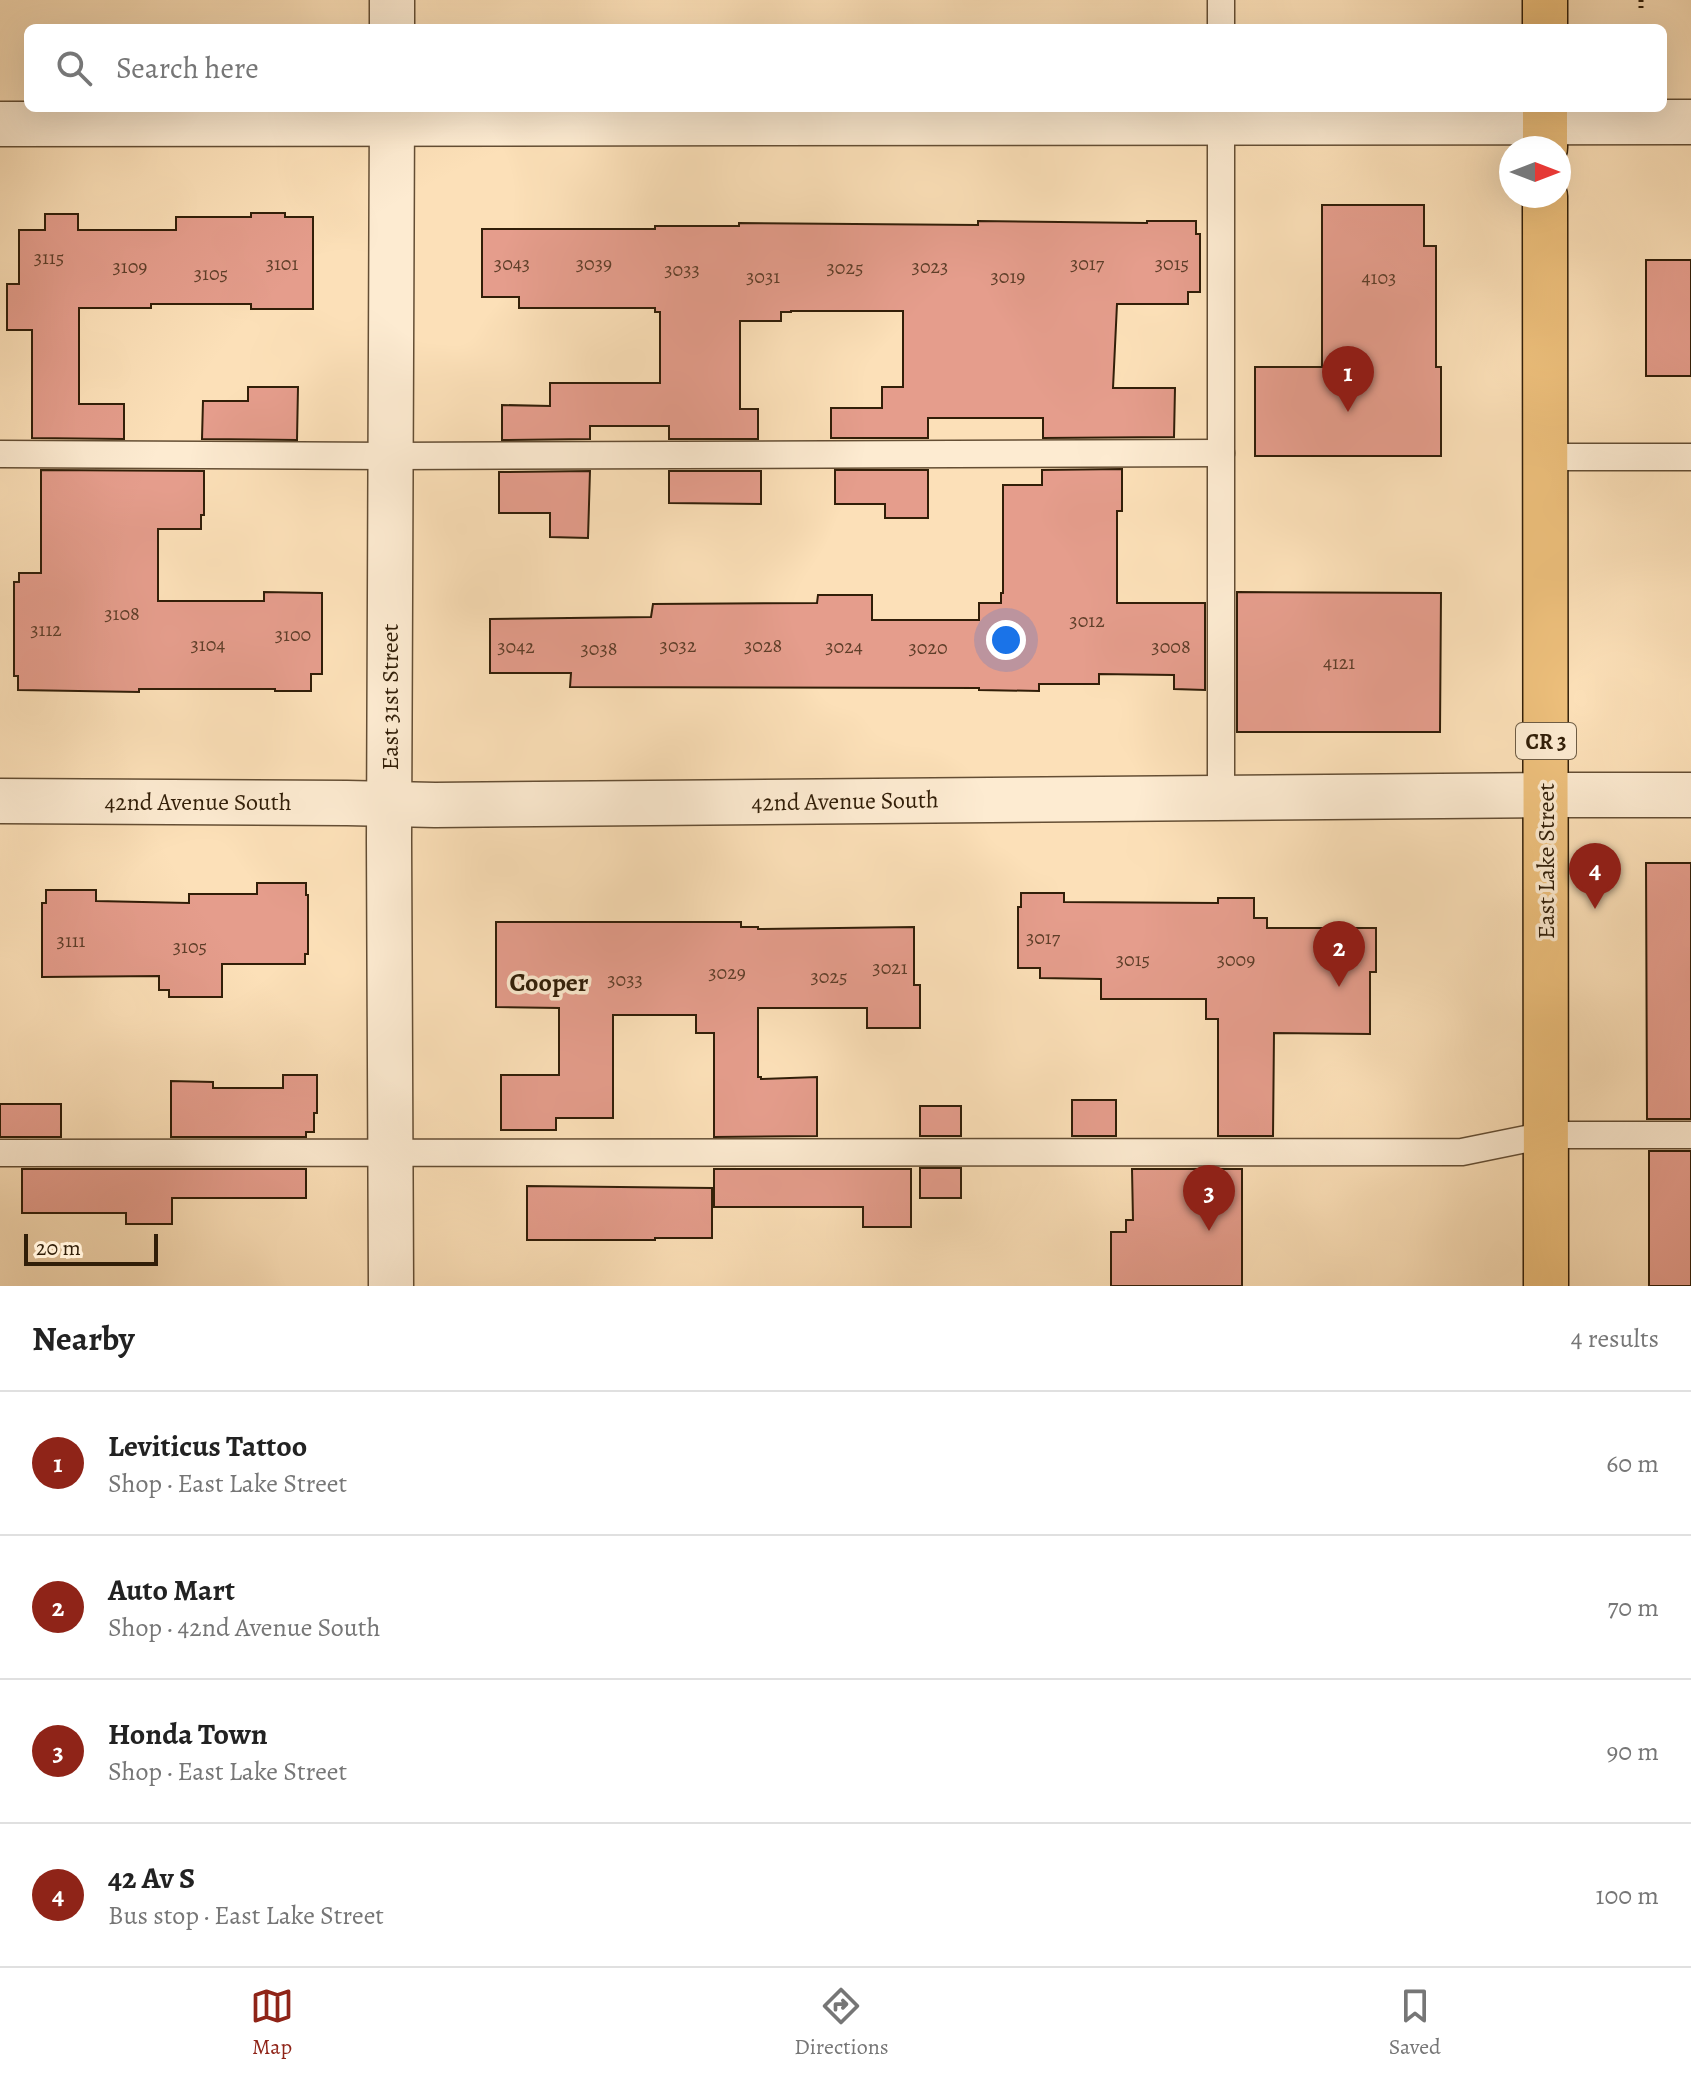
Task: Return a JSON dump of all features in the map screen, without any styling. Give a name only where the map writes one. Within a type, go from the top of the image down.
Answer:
[{"type":"main road","points":[[1545,0],[1545,24]]},
{"type":"main road","name":"East Lake Street","points":[[1545,208],[1546,1286]]},
{"type":"street","points":[[392,0],[392,24]]},
{"type":"street","points":[[0,124],[392,116],[1221,116],[1545,126],[1691,122]]},
{"type":"street","name":"East 31st Street","points":[[391,1286],[389,803],[392,116]]},
{"type":"street","name":"42nd Avenue South","points":[[0,801],[435,805],[1691,795]]},
{"type":"lane","points":[[1221,0],[1221,24]]},
{"type":"lane","points":[[1221,116],[1221,797]]},
{"type":"lane","points":[[0,454],[1221,453]]},
{"type":"lane","points":[[1545,457],[1691,457]]},
{"type":"lane","points":[[0,1153],[1462,1152],[1546,1135],[1691,1135]]},
{"type":"path","points":[[1641,0],[1641,9]]},
{"type":"building","points":[[1322,205],[1424,205],[1424,246],[1436,246],[1436,367],[1441,367],[1441,456],[1255,456],[1255,367],[1322,367]]},
{"type":"building","points":[[251,213],[313,217],[313,309],[251,309],[251,304],[79,308],[79,404],[124,404],[124,439],[32,438],[32,330],[7,330],[7,284],[19,284],[19,230],[45,230],[45,214],[78,214],[78,230],[176,230],[176,217],[251,217]]},
{"type":"building","points":[[978,221],[1196,221],[1196,234],[1200,234],[1200,292],[1188,292],[1188,304],[1117,304],[1113,388],[1175,388],[1174,437],[1043,438],[1043,418],[928,418],[928,438],[831,438],[831,408],[882,408],[882,387],[903,387],[903,311],[791,311],[781,312],[781,321],[740,321],[740,409],[758,409],[758,439],[669,439],[669,426],[590,426],[590,439],[502,440],[502,405],[550,406],[550,383],[660,383],[660,312],[655,312],[655,308],[519,308],[519,297],[482,297],[482,229],[655,229],[655,226],[739,226],[739,223],[978,225]]},
{"type":"building","points":[[1646,260],[1691,260],[1691,376],[1646,376]]},
{"type":"building","points":[[248,387],[298,387],[297,440],[202,439],[203,401],[248,401]]},
{"type":"building","points":[[1122,469],[1122,511],[1117,511],[1117,603],[1205,603],[1205,690],[1174,689],[1174,675],[1099,674],[1099,684],[1039,684],[1039,691],[979,688],[570,687],[571,673],[490,673],[490,619],[651,617],[653,604],[817,603],[818,595],[872,595],[872,620],[979,620],[979,603],[1001,603],[1003,593],[1003,485],[1042,485],[1042,470]]},
{"type":"building","points":[[41,470],[204,471],[201,529],[158,529],[158,601],[264,601],[264,592],[322,593],[322,674],[311,674],[311,691],[18,690],[18,676],[14,676],[14,582],[19,582],[19,573],[41,573]]},
{"type":"building","points":[[835,470],[928,470],[928,518],[885,518],[885,504],[835,504]]},
{"type":"building","points":[[590,471],[588,538],[550,537],[550,513],[499,513],[499,472]]},
{"type":"building","points":[[669,471],[761,471],[761,504],[669,503]]},
{"type":"building","points":[[1237,592],[1441,593],[1440,732],[1237,732]]},
{"type":"building","points":[[1646,863],[1691,863],[1691,1119],[1647,1119]]},
{"type":"building","points":[[257,883],[306,883],[308,954],[305,954],[305,964],[222,964],[222,997],[169,997],[169,990],[159,990],[159,976],[42,977],[42,903],[46,903],[46,890],[96,890],[96,901],[189,903],[189,894],[257,894]]},
{"type":"building","points":[[1021,893],[1064,893],[1064,902],[1218,903],[1218,898],[1254,898],[1254,918],[1267,918],[1267,928],[1376,928],[1376,972],[1370,972],[1370,1034],[1274,1033],[1273,1136],[1218,1136],[1218,1019],[1206,1019],[1206,999],[1101,999],[1101,979],[1040,978],[1040,968],[1018,968],[1018,907],[1021,907]]},
{"type":"building","points":[[496,922],[741,922],[741,927],[758,929],[914,927],[914,985],[920,985],[920,1028],[867,1028],[867,1008],[758,1008],[758,1077],[817,1077],[817,1136],[714,1137],[714,1033],[696,1033],[696,1015],[613,1015],[613,1118],[556,1118],[556,1130],[501,1130],[501,1075],[559,1075],[559,1008],[496,1007]]},
{"type":"building","points":[[283,1075],[317,1075],[314,1132],[306,1132],[306,1137],[171,1137],[171,1081],[213,1082],[213,1088],[283,1088]]},
{"type":"building","points":[[1072,1100],[1116,1100],[1116,1136],[1072,1136]]},
{"type":"building","points":[[0,1104],[61,1104],[61,1137],[0,1137]]},
{"type":"building","points":[[920,1106],[961,1106],[961,1136],[920,1136]]},
{"type":"building","points":[[1649,1151],[1691,1151],[1691,1286],[1649,1286]]},
{"type":"building","points":[[920,1168],[961,1168],[961,1198],[920,1198]]},
{"type":"building","points":[[22,1169],[306,1169],[306,1198],[172,1198],[172,1224],[126,1224],[126,1213],[22,1213]]},
{"type":"building","points":[[714,1169],[911,1169],[911,1227],[863,1227],[863,1207],[714,1207]]},
{"type":"building","points":[[1132,1169],[1242,1169],[1242,1286],[1111,1286],[1111,1232],[1126,1232],[1126,1220],[1133,1220]]},
{"type":"building","points":[[527,1186],[712,1188],[712,1238],[527,1240]]},
{"type":"place","name":"Leviticus Tattoo","points":[[1348,412]]},
{"type":"place","name":"42 Av S","points":[[1595,909]]},
{"type":"place","name":"Auto Mart","points":[[1339,987]]},
{"type":"place","name":"Honda Town","points":[[1209,1231]]},
{"type":"district","name":"Cooper","points":[[549,982]]}]
